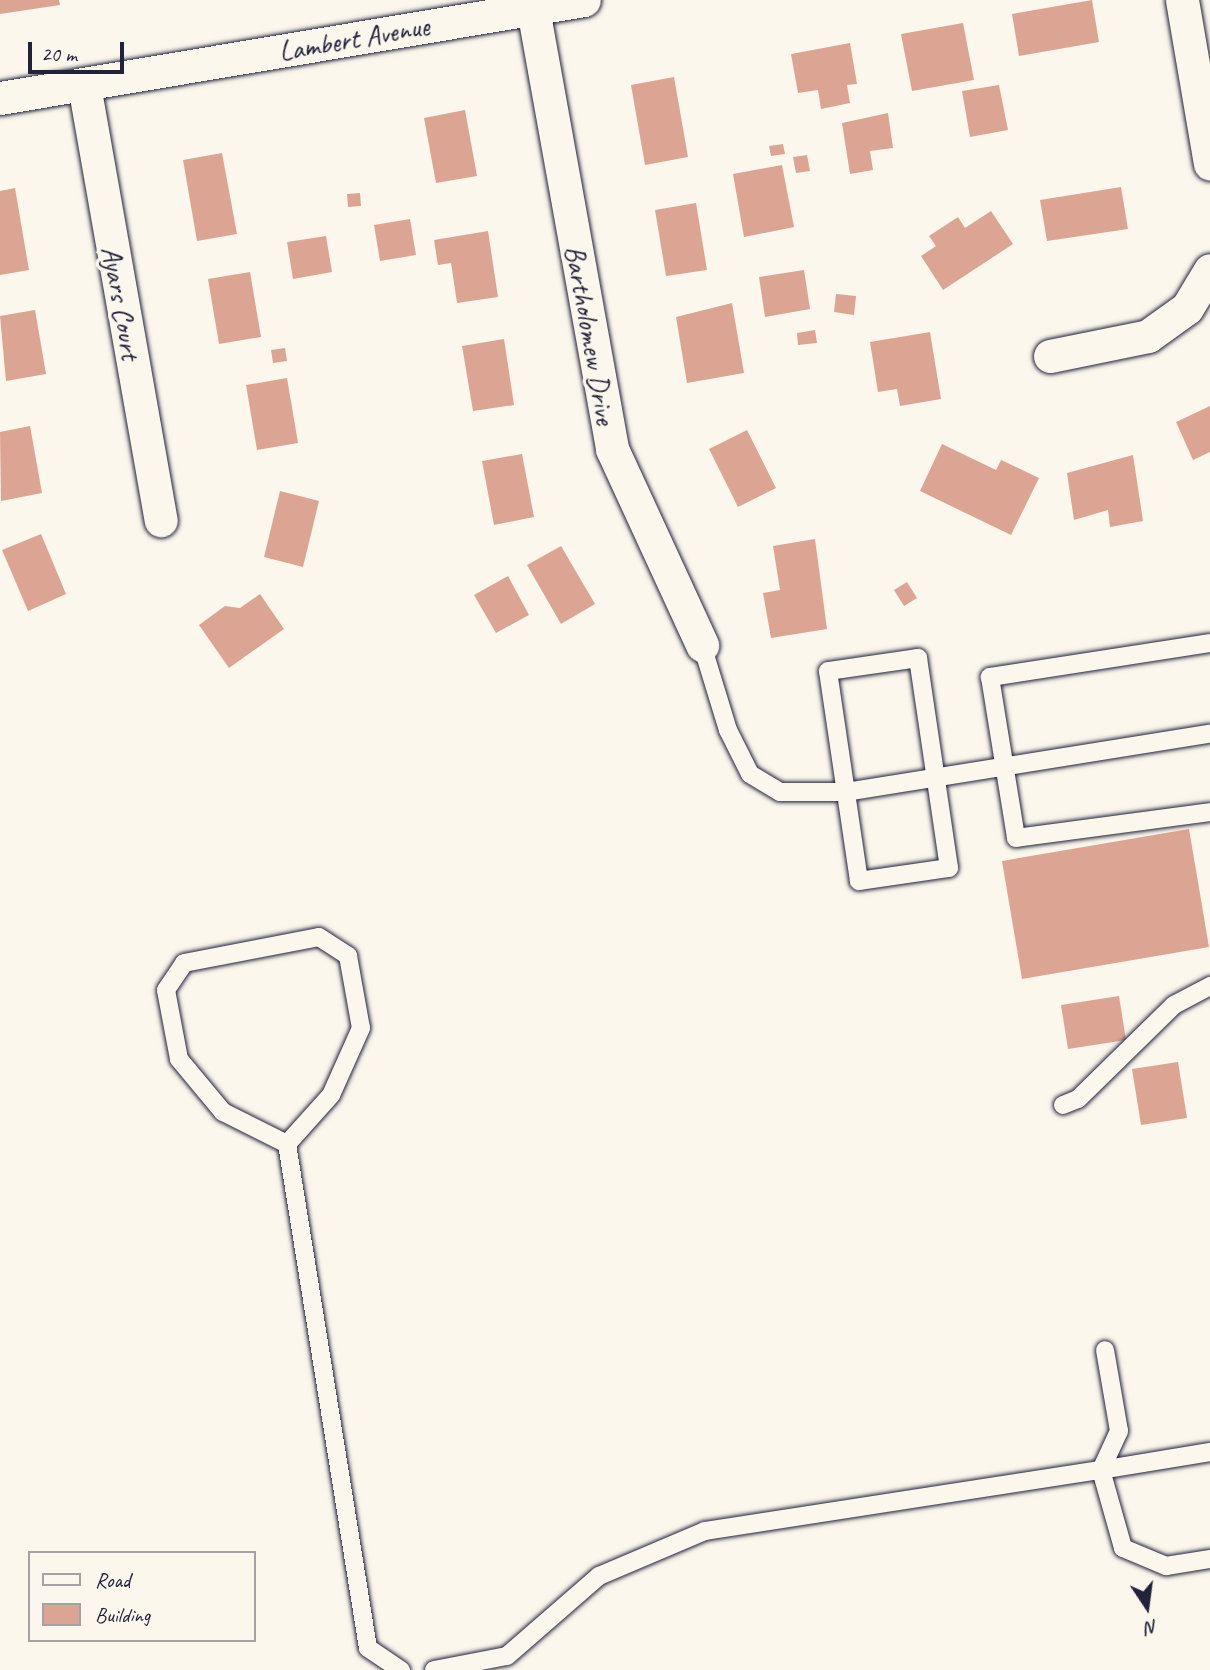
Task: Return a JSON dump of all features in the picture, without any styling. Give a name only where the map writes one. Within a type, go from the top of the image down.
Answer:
[{"type":"street","name":"Lambert Avenue","points":[[0,98],[584,0]]},
{"type":"street","points":[[1182,0],[1210,164]]},
{"type":"street","name":"Bartholomew Drive","points":[[533,9],[612,449],[702,645]]},
{"type":"street","name":"Ayars Court","points":[[84,85],[161,520]]},
{"type":"street","points":[[1050,356],[1148,336],[1187,308],[1210,270]]},
{"type":"lane","points":[[1210,643],[990,677],[1016,838],[1210,812]]},
{"type":"lane","points":[[702,645],[728,730],[750,774],[779,792],[846,792],[1210,734]]},
{"type":"lane","points":[[918,658],[935,778],[949,868],[859,881],[828,671],[918,658]]},
{"type":"lane","points":[[319,937],[348,956],[361,1028],[331,1095],[287,1143],[223,1112],[179,1059],[166,990],[184,963],[319,937]]},
{"type":"lane","points":[[1063,1105],[1078,1099],[1174,1004],[1210,986]]},
{"type":"lane","points":[[287,1143],[368,1648],[401,1670]]},
{"type":"lane","points":[[1105,1350],[1119,1431],[1101,1470],[1123,1548],[1166,1566],[1210,1559]]},
{"type":"lane","points":[[434,1670],[507,1656],[599,1576],[705,1531],[1210,1452]]},
{"type":"building","points":[[0,0],[59,0],[60,5],[0,14]]},
{"type":"building","points":[[1092,0],[1099,42],[1019,56],[1012,14]]},
{"type":"building","points":[[963,23],[974,80],[912,91],[901,34]]},
{"type":"building","points":[[850,43],[857,84],[847,85],[850,103],[821,109],[818,90],[798,93],[791,54]]},
{"type":"building","points":[[674,77],[688,157],[645,165],[631,85]]},
{"type":"building","points":[[999,85],[1008,130],[970,137],[962,91]]},
{"type":"building","points":[[465,110],[477,176],[436,183],[424,118]]},
{"type":"building","points":[[888,113],[893,148],[870,151],[873,170],[850,174],[842,123]]},
{"type":"building","points":[[783,144],[785,154],[771,156],[769,146]]},
{"type":"building","points":[[222,153],[237,234],[197,241],[183,160]]},
{"type":"building","points":[[807,155],[810,171],[796,173],[793,157]]},
{"type":"building","points":[[782,165],[794,227],[744,237],[733,174]]},
{"type":"building","points":[[1121,187],[1128,229],[1047,241],[1040,200]]},
{"type":"building","points":[[15,188],[29,270],[0,275],[0,191]]},
{"type":"building","points":[[360,193],[361,206],[348,207],[347,194]]},
{"type":"building","points":[[696,203],[707,270],[666,276],[655,210]]},
{"type":"building","points":[[991,211],[1013,244],[943,290],[921,256],[936,246],[929,236],[958,217],[965,228]]},
{"type":"building","points":[[410,219],[416,255],[380,261],[374,225]]},
{"type":"building","points":[[488,231],[498,297],[457,303],[451,263],[438,265],[434,240]]},
{"type":"building","points":[[326,236],[332,272],[293,279],[287,242]]},
{"type":"building","points":[[804,270],[810,309],[765,317],[759,277]]},
{"type":"building","points":[[250,272],[261,337],[219,344],[208,279]]},
{"type":"building","points":[[836,294],[856,296],[854,315],[834,312]]},
{"type":"building","points":[[732,303],[744,373],[687,383],[676,317]]},
{"type":"building","points":[[35,310],[46,374],[6,381],[0,316]]},
{"type":"building","points":[[815,330],[817,343],[798,345],[797,333]]},
{"type":"building","points":[[930,332],[941,399],[900,406],[897,389],[878,392],[870,342]]},
{"type":"building","points":[[504,339],[514,405],[473,411],[462,346]]},
{"type":"building","points":[[285,348],[287,361],[273,363],[271,350]]},
{"type":"building","points":[[287,378],[298,443],[257,450],[246,385]]},
{"type":"building","points":[[1210,406],[1210,452],[1193,460],[1176,422]]},
{"type":"building","points":[[30,426],[42,493],[1,501],[0,432]]},
{"type":"building","points":[[747,430],[776,488],[738,507],[709,449]]},
{"type":"building","points":[[942,444],[996,470],[1001,460],[1039,478],[1011,535],[920,491]]},
{"type":"building","points":[[522,454],[534,517],[494,525],[482,461]]},
{"type":"building","points":[[1133,455],[1143,521],[1110,527],[1108,510],[1074,520],[1067,473]]},
{"type":"building","points":[[280,491],[319,501],[303,567],[264,557]]},
{"type":"building","points":[[41,534],[66,594],[28,611],[2,550]]},
{"type":"building","points":[[815,539],[827,629],[771,638],[763,593],[780,590],[773,546]]},
{"type":"building","points":[[561,546],[595,604],[561,624],[527,565]]},
{"type":"building","points":[[508,576],[529,615],[496,633],[474,595]]},
{"type":"building","points":[[907,582],[917,598],[904,606],[894,590]]},
{"type":"building","points":[[260,594],[284,629],[229,668],[199,625],[225,606],[240,608]]},
{"type":"building","points":[[1189,829],[1209,947],[1022,979],[1002,861]]},
{"type":"building","points":[[1119,996],[1126,1040],[1068,1049],[1061,1005]]},
{"type":"building","points":[[1178,1062],[1187,1118],[1141,1125],[1132,1069]]}]
